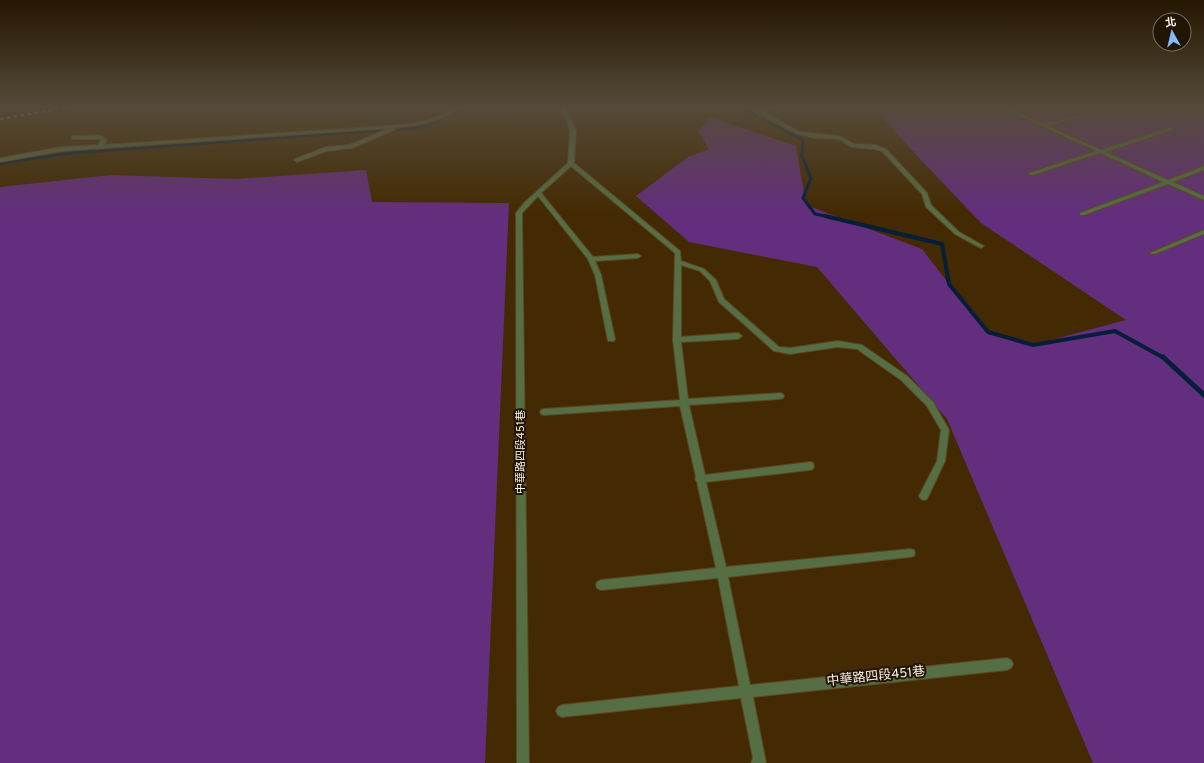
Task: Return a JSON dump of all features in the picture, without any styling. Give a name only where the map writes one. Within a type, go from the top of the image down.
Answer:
[{"type":"lane","points":[[100,146],[103,142]]},
{"type":"lane","points":[[0,160],[62,149],[165,142]]},
{"type":"lane","points":[[297,160],[326,149],[350,147],[362,142]]},
{"type":"lane","points":[[572,142],[571,163],[678,252],[678,340],[684,402],[722,572],[760,763],[757,763]]},
{"type":"lane","points":[[846,142],[853,146],[875,147],[884,150],[925,194],[928,206],[957,233],[981,246]]},
{"type":"lane","points":[[1079,142],[1204,198]]},
{"type":"lane","points":[[1031,174],[1130,142]]},
{"type":"lane","name":"中華路四段451巷","points":[[523,763],[520,213],[538,193],[571,163]]},
{"type":"lane","points":[[1082,214],[1204,168]]},
{"type":"lane","points":[[538,193],[591,259],[598,275],[611,339]]},
{"type":"lane","points":[[1153,253],[1204,232]]},
{"type":"lane","points":[[591,259],[638,256]]},
{"type":"lane","points":[[678,262],[702,270],[713,280],[721,300],[728,308],[777,349],[790,351],[838,344],[859,347],[904,378],[930,404],[945,430],[941,461],[924,496]]},
{"type":"lane","points":[[678,340],[738,336]]},
{"type":"lane","points":[[544,412],[780,396]]},
{"type":"lane","points":[[700,479],[810,466]]},
{"type":"lane","points":[[601,585],[910,553]]},
{"type":"lane","name":"中華路四段451巷","points":[[562,710],[1007,664]]},
{"type":"shaded area","points":[[704,142],[783,142],[796,146],[806,205],[922,249],[985,331],[1032,345],[1126,320],[981,223],[904,142],[1204,142],[1204,763],[1093,763],[947,419],[817,267],[689,242],[636,196],[688,157],[709,149]]},
{"type":"shaded area","points":[[366,170],[372,202],[509,203],[485,763],[0,763],[0,187],[111,175],[236,179]]},
{"type":"waterway","points":[[0,163],[72,153],[227,142]]},
{"type":"waterway","points":[[803,142],[802,156],[811,178],[803,198],[815,214],[825,216]]},
{"type":"waterway","points":[[825,216],[830,217]]},
{"type":"waterway","points":[[825,216],[942,244],[949,284],[988,332],[1033,345],[1115,331],[1164,358]]},
{"type":"waterway","points":[[1163,357],[1204,395]]}]
